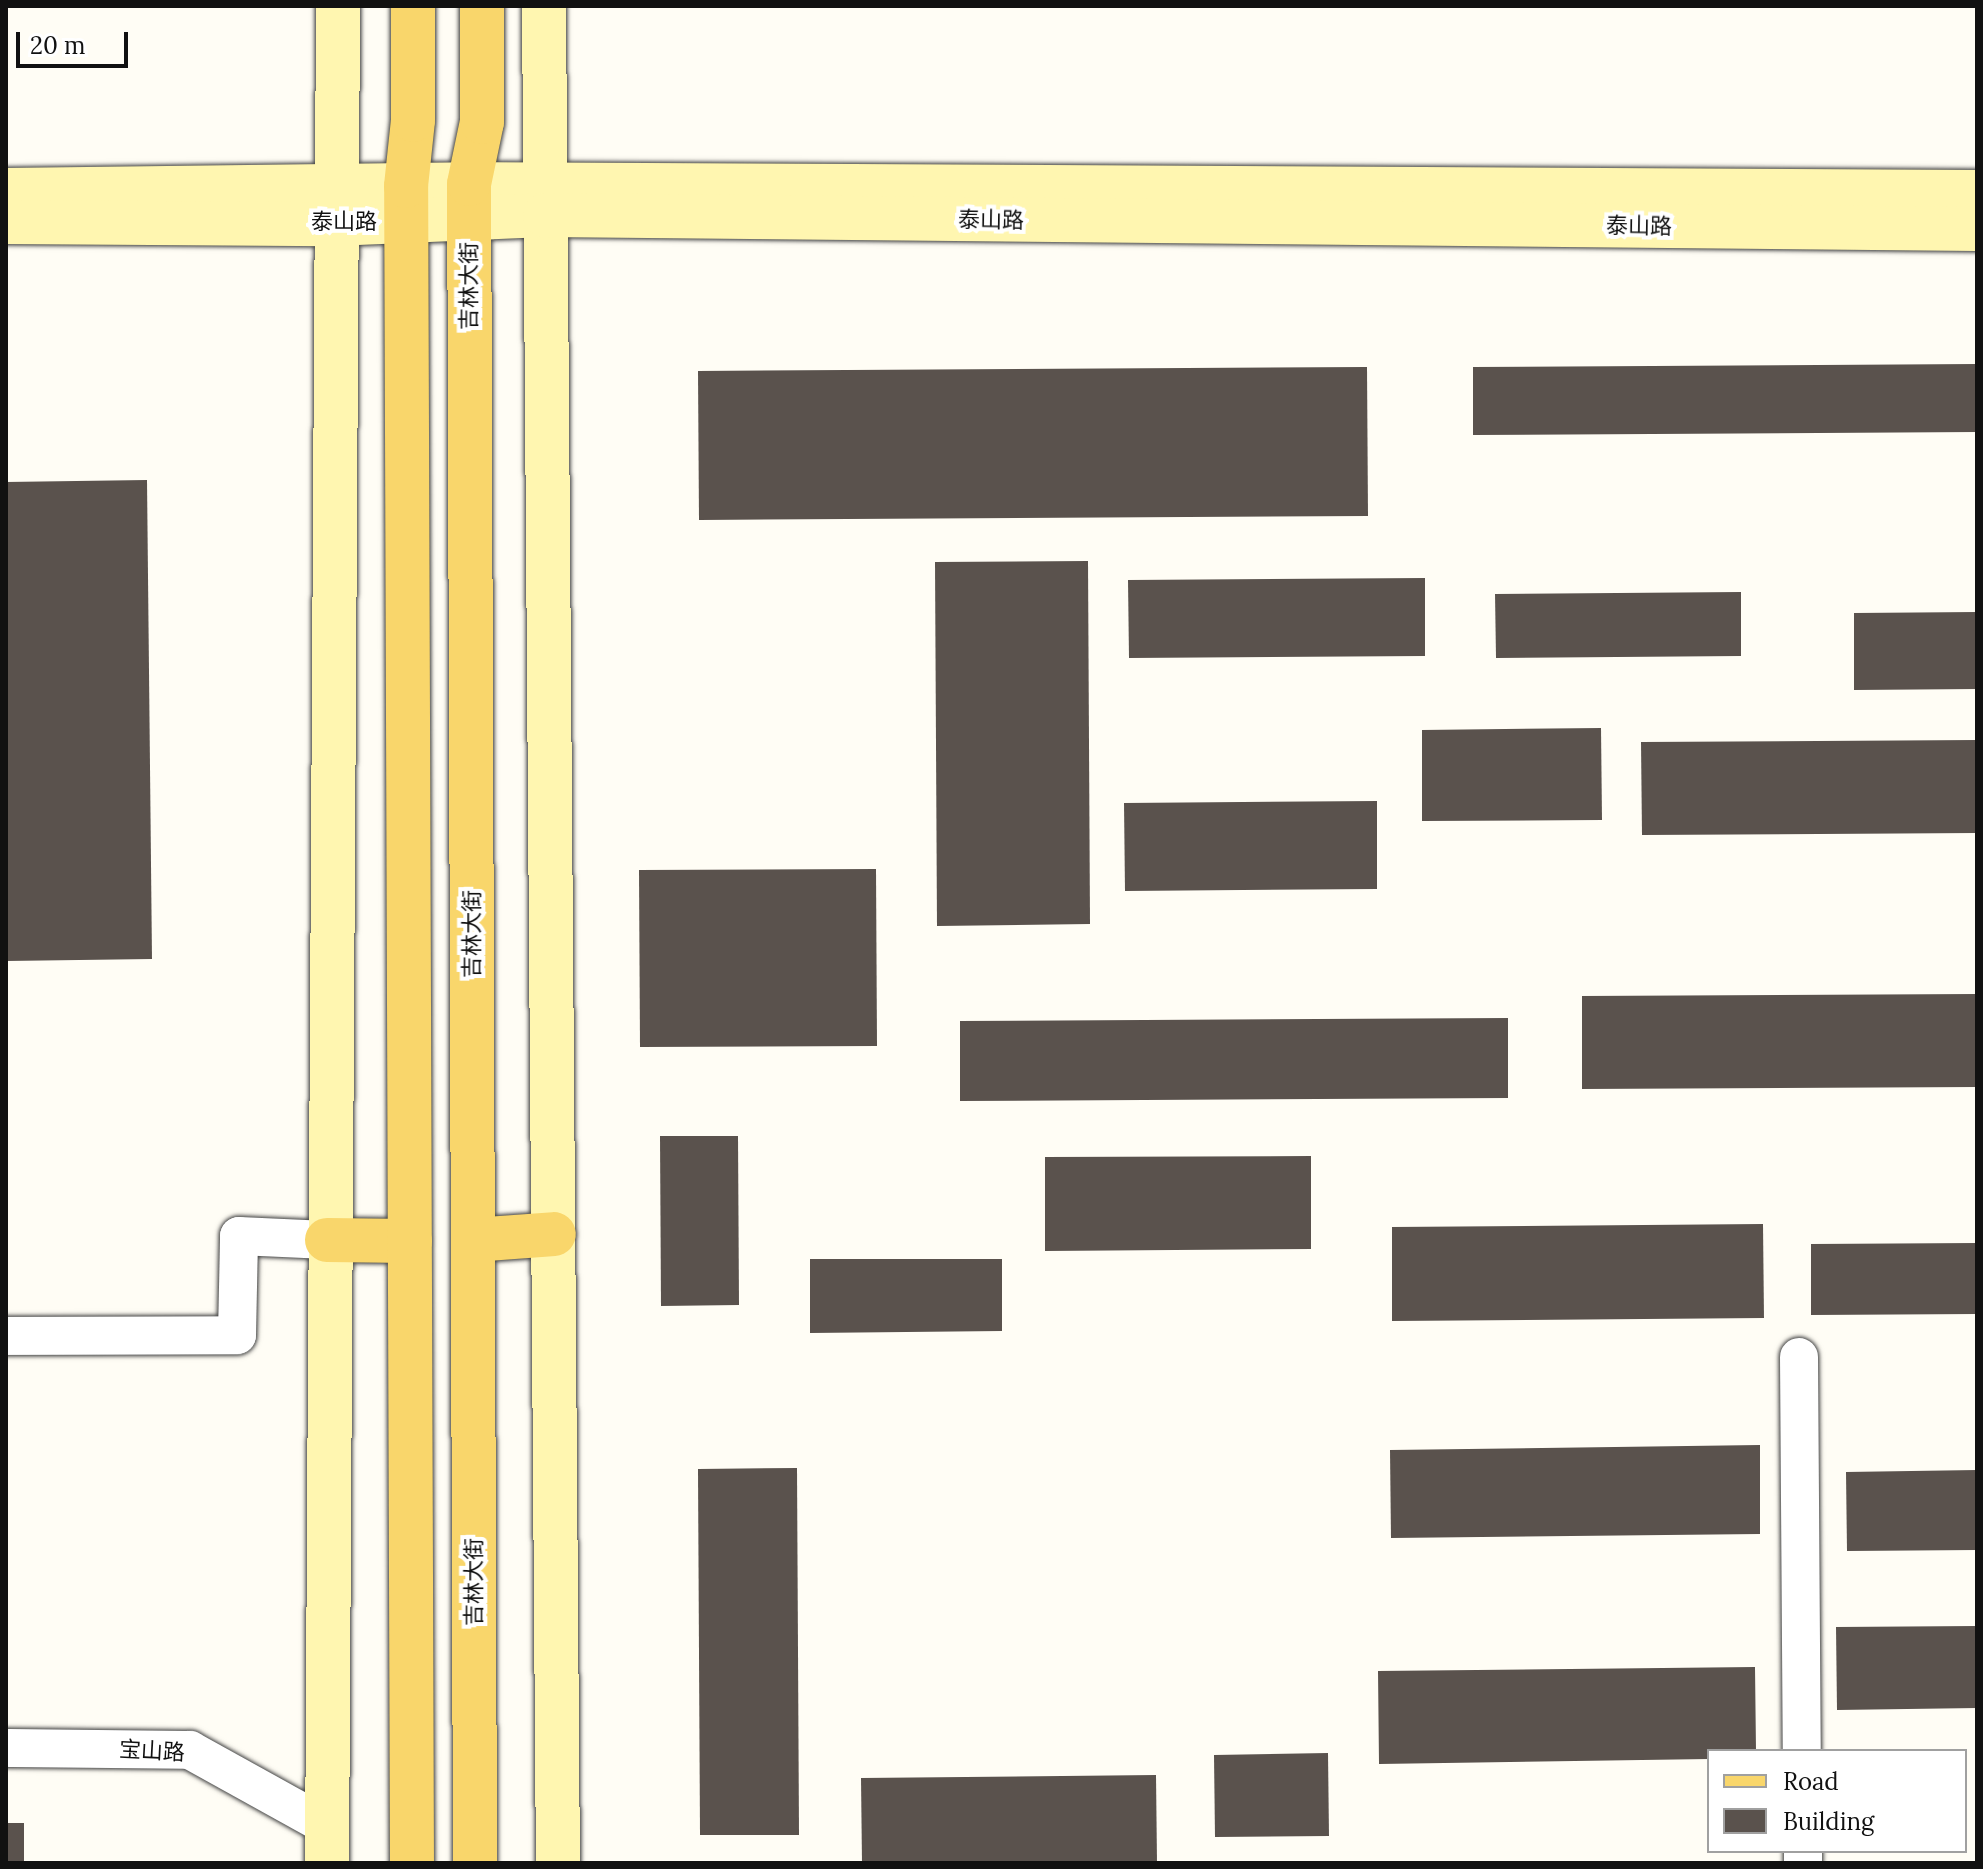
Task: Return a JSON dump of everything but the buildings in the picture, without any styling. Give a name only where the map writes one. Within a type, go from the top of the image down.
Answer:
[{"type":"main road","points":[[327,1845],[327,1240],[338,6]]},
{"type":"main road","points":[[412,1863],[406,204],[413,120],[413,6]]},
{"type":"main road","name":"吉林大街","points":[[475,1863],[469,202],[482,122],[482,6]]},
{"type":"main road","points":[[544,6],[558,1863]]},
{"type":"main road","name":"泰山路","points":[[6,190],[336,205]]},
{"type":"main road","name":"泰山路","points":[[6,222],[336,205],[544,200],[1977,192]]},
{"type":"main road","name":"泰山路","points":[[544,200],[1977,229]]},
{"type":"main road","points":[[473,1240],[554,1234]]},
{"type":"main road","points":[[327,1240],[410,1241]]},
{"type":"street","points":[[6,1336],[237,1335],[239,1236],[327,1240]]},
{"type":"street","points":[[1799,1357],[1802,1749]]},
{"type":"street","name":"宝山路","points":[[6,1748],[190,1750],[327,1845]]}]
